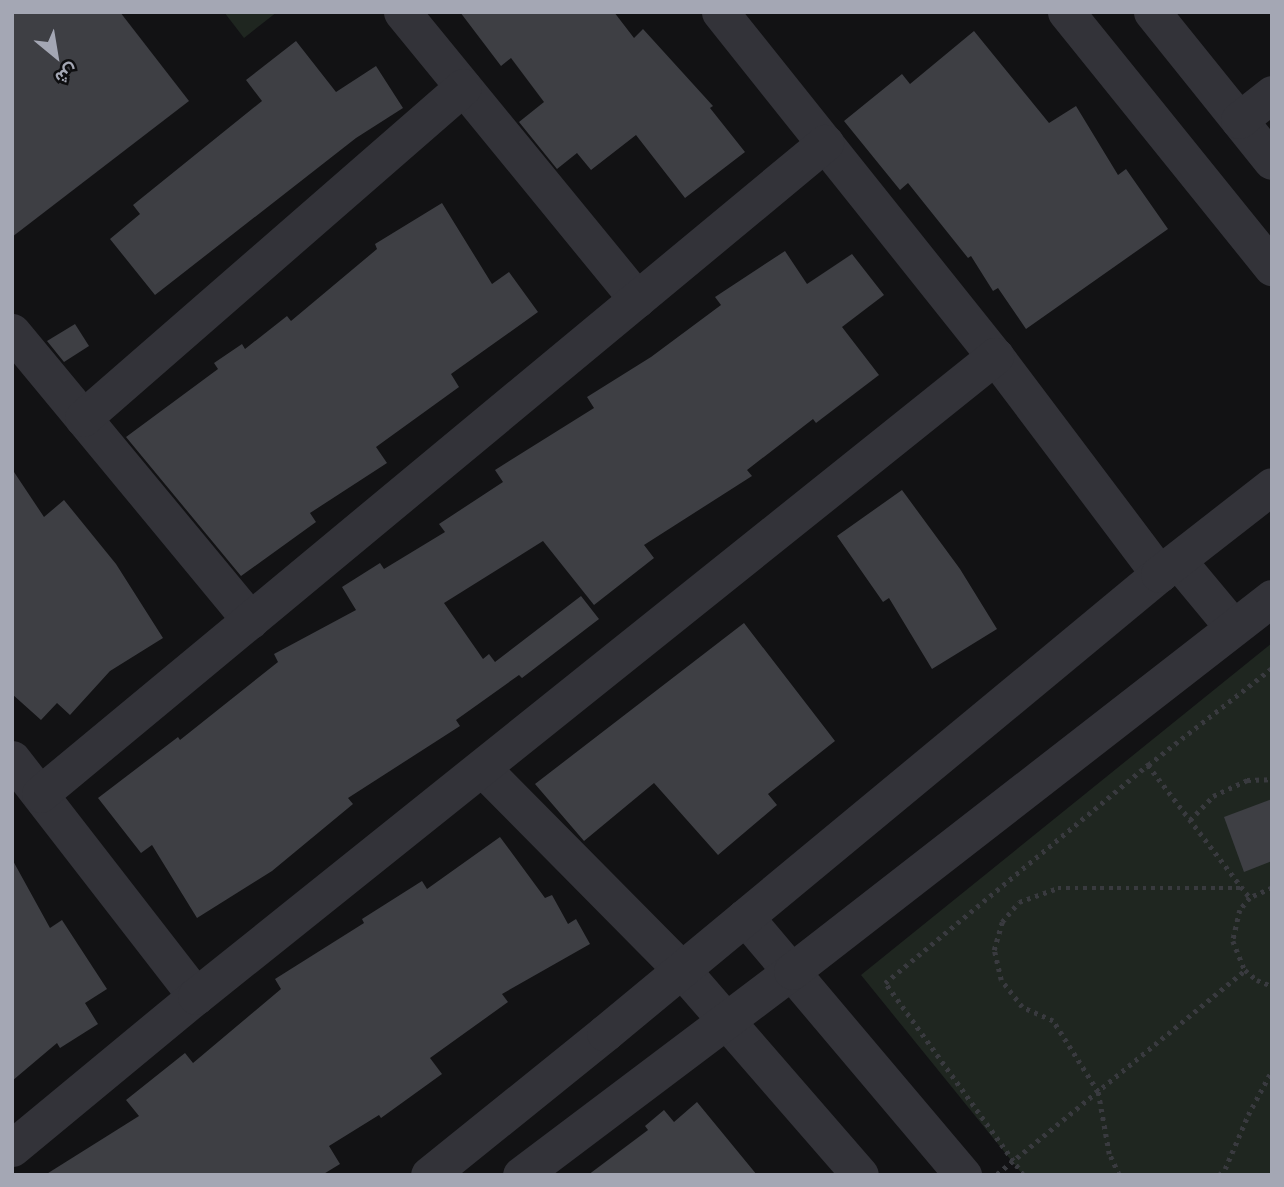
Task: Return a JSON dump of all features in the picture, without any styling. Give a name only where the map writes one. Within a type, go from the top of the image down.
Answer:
[{"type":"street","points":[[402,12],[637,299]]},
{"type":"street","points":[[720,12],[995,356],[1169,568],[1233,627]]},
{"type":"street","points":[[1066,12],[1272,267]]},
{"type":"street","points":[[1152,12],[1272,161]]},
{"type":"street","points":[[83,418],[463,87]]},
{"type":"street","points":[[1239,120],[1272,94]]},
{"type":"street","points":[[40,794],[825,143]]},
{"type":"street","points":[[12,332],[250,620]]},
{"type":"street","points":[[12,1148],[195,996],[995,356]]},
{"type":"street","points":[[429,1175],[1272,486]]},
{"type":"street","points":[[522,1175],[792,971],[1272,598]]},
{"type":"street","points":[[12,759],[195,996]]},
{"type":"street","points":[[482,768],[682,970],[860,1175]]},
{"type":"street","points":[[745,918],[963,1175]]},
{"type":"path","points":[[1023,1175],[885,983],[1147,765],[1272,668]]},
{"type":"path","points":[[1147,765],[1250,898]]},
{"type":"path","points":[[1190,820],[1213,796],[1247,780],[1272,779]]},
{"type":"path","points":[[1119,1175],[1109,1154],[1098,1092],[1053,1021],[1022,1007],[1001,981],[994,950],[1002,922],[1019,902],[1058,888],[1242,888]]},
{"type":"path","points":[[1272,888],[1250,898],[1234,925],[1233,941],[1245,970],[1272,986]]},
{"type":"path","points":[[997,1175],[1245,970]]},
{"type":"path","points":[[1219,1175],[1226,1169],[1248,1115],[1272,1070]]},
{"type":"shaded area","points":[[224,12],[277,12],[244,38]]},
{"type":"shaded area","points":[[1272,643],[1272,1175],[1023,1175],[861,975]]},
{"type":"building","points":[[12,12],[120,12],[189,101],[12,237]]},
{"type":"building","points":[[460,12],[614,12],[634,38],[643,29],[713,106],[710,108],[745,152],[685,198],[636,135],[591,170],[577,153],[557,169],[519,122],[544,102],[511,58],[501,66]]},
{"type":"building","points":[[974,31],[1049,123],[1076,106],[1118,175],[1126,169],[1168,229],[1026,329],[998,288],[993,291],[971,256],[968,258],[908,183],[900,190],[844,121],[902,74],[910,84]]},
{"type":"building","points":[[296,41],[336,92],[376,66],[403,108],[356,138],[155,295],[110,239],[140,214],[133,205],[262,101],[246,80]]},
{"type":"building","points":[[442,203],[492,284],[509,272],[538,312],[451,374],[459,387],[376,447],[387,463],[310,513],[316,522],[241,576],[126,437],[218,369],[214,363],[242,344],[245,349],[287,316],[291,321],[377,249],[375,244]]},
{"type":"building","points":[[785,251],[807,284],[852,254],[884,295],[842,327],[879,375],[816,423],[813,419],[747,470],[752,476],[644,545],[654,558],[594,605],[543,541],[444,603],[483,659],[489,654],[495,662],[581,596],[599,619],[522,678],[519,675],[456,720],[460,726],[348,798],[353,804],[272,871],[197,918],[152,845],[141,853],[98,798],[178,737],[180,740],[278,662],[274,654],[356,610],[342,587],[380,563],[384,569],[445,532],[439,524],[503,482],[495,470],[594,408],[587,397],[651,357],[721,305],[715,297]]},
{"type":"building","points":[[75,324],[89,346],[64,362],[47,341]]},
{"type":"building","points":[[12,469],[44,517],[64,500],[116,564],[163,638],[110,671],[70,715],[57,703],[41,720],[12,694]]},
{"type":"building","points":[[902,490],[960,569],[997,629],[932,669],[889,598],[883,602],[837,536]]},
{"type":"building","points":[[744,623],[835,741],[768,794],[777,805],[718,855],[654,783],[584,841],[535,784]]},
{"type":"building","points":[[1272,799],[1272,861],[1244,872],[1224,817]]},
{"type":"building","points":[[500,837],[545,898],[552,895],[568,924],[576,919],[590,944],[502,994],[508,1002],[430,1058],[442,1074],[381,1118],[379,1115],[329,1146],[340,1164],[322,1175],[45,1175],[139,1116],[126,1100],[185,1053],[193,1063],[281,989],[275,979],[364,923],[362,919],[422,881],[427,889]]},
{"type":"building","points":[[12,859],[50,928],[62,920],[107,989],[85,1003],[98,1024],[60,1048],[57,1043],[12,1081]]},
{"type":"building","points":[[697,1102],[757,1175],[588,1175],[648,1130],[645,1126],[664,1110],[674,1122]]}]
